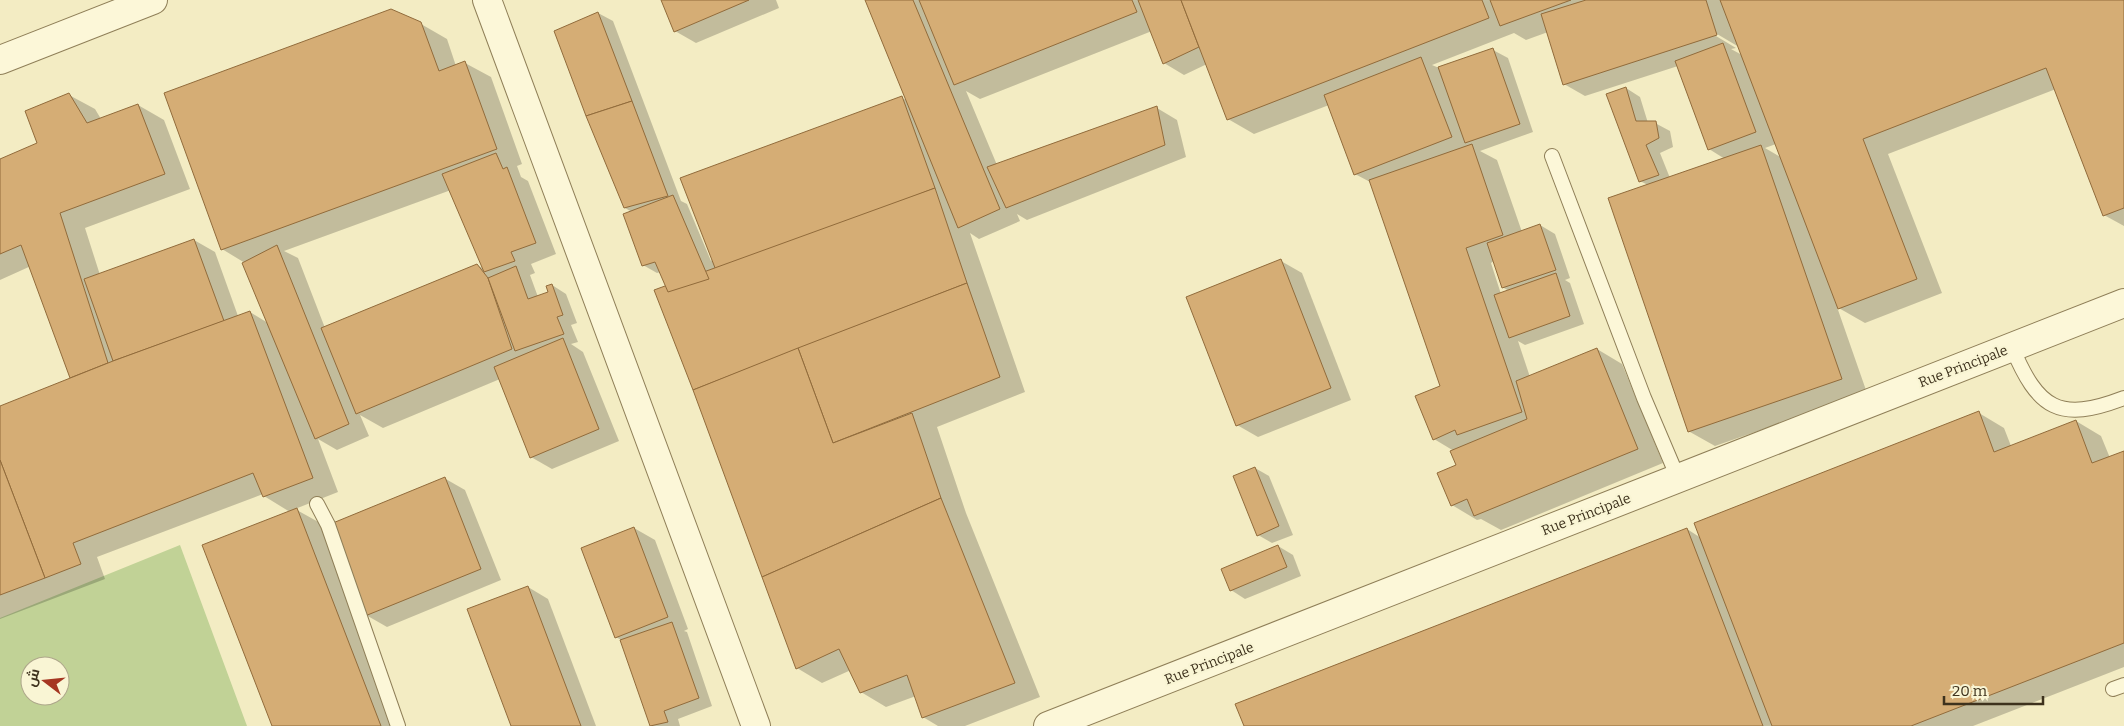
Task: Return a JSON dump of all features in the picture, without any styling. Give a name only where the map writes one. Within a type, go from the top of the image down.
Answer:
[{"type":"street","points":[[0,60],[153,0]]},
{"type":"street","points":[[487,0],[756,726]]},
{"type":"street","name":"Rue Principale","points":[[1048,726],[2124,303]]},
{"type":"lane","points":[[1552,156],[1644,398],[1678,478]]},
{"type":"lane","points":[[2012,347],[2031,387],[2042,398],[2056,406],[2070,410],[2086,410],[2124,398]]},
{"type":"lane","points":[[317,504],[328,525],[398,726]]},
{"type":"green space","points":[[180,545],[247,726],[0,726],[0,618]]},
{"type":"building","points":[[661,0],[749,0],[674,32]]},
{"type":"building","points":[[865,0],[913,0],[1000,209],[958,228]]},
{"type":"building","points":[[919,0],[1132,0],[1137,12],[954,85]]},
{"type":"building","points":[[1138,0],[1181,0],[1199,47],[1163,64]]},
{"type":"building","points":[[1181,0],[1482,0],[1489,18],[1227,120]]},
{"type":"building","points":[[1490,0],[1571,0],[1500,26]]},
{"type":"building","points":[[1586,0],[1706,0],[1717,35],[1563,85],[1541,14]]},
{"type":"building","points":[[1720,0],[2124,0],[2124,208],[2103,216],[2046,68],[1863,139],[1917,279],[1838,309]]},
{"type":"building","points":[[391,9],[421,22],[439,71],[465,61],[497,149],[221,250],[164,93]]},
{"type":"building","points":[[598,12],[632,101],[586,116],[554,31]]},
{"type":"building","points":[[1723,43],[1756,132],[1708,150],[1675,61]]},
{"type":"building","points":[[1493,48],[1520,124],[1465,143],[1438,67]]},
{"type":"building","points":[[1421,57],[1452,137],[1354,175],[1324,95]]},
{"type":"building","points":[[1626,87],[1636,121],[1656,121],[1659,138],[1646,145],[1659,175],[1639,182],[1606,94]]},
{"type":"building","points":[[69,93],[87,123],[138,104],[165,174],[60,213],[108,363],[70,378],[21,245],[0,254],[0,159],[37,143],[25,111]]},
{"type":"building","points":[[902,96],[935,188],[717,273],[680,178]]},
{"type":"building","points":[[632,101],[668,196],[624,208],[586,116]]},
{"type":"building","points":[[1157,106],[1165,145],[1006,208],[987,167]]},
{"type":"building","points":[[1472,144],[1503,235],[1466,248],[1522,412],[1457,435],[1455,430],[1433,440],[1415,396],[1440,386],[1369,180]]},
{"type":"building","points":[[1761,145],[1842,379],[1688,432],[1608,198]]},
{"type":"building","points":[[496,153],[503,169],[507,167],[536,243],[511,252],[515,261],[484,272],[442,174]]},
{"type":"building","points":[[935,188],[967,283],[693,390],[654,290]]},
{"type":"building","points":[[673,195],[709,279],[668,292],[655,262],[642,266],[623,214]]},
{"type":"building","points":[[1540,224],[1556,270],[1502,288],[1487,243]]},
{"type":"building","points":[[194,239],[224,321],[113,361],[84,279]]},
{"type":"building","points":[[277,245],[349,424],[315,439],[242,263]]},
{"type":"building","points":[[1281,259],[1331,388],[1236,426],[1186,297]]},
{"type":"building","points":[[477,264],[488,278],[512,349],[356,414],[321,328]]},
{"type":"building","points":[[516,266],[528,299],[548,292],[546,286],[552,284],[563,315],[557,317],[564,334],[515,351],[488,278]]},
{"type":"building","points":[[1556,273],[1570,316],[1509,338],[1494,295]]},
{"type":"building","points":[[967,283],[1000,377],[833,443],[798,348]]},
{"type":"building","points":[[250,311],[313,478],[263,497],[253,473],[73,543],[81,564],[45,578],[0,460],[0,406],[113,361]]},
{"type":"building","points":[[563,338],[599,429],[530,458],[494,367]]},
{"type":"building","points":[[798,348],[833,443],[912,413],[941,498],[762,577],[693,390]]},
{"type":"building","points":[[1597,348],[1638,449],[1474,516],[1467,499],[1451,506],[1437,473],[1456,465],[1450,451],[1527,419],[1516,381]]},
{"type":"building","points":[[1979,411],[1994,452],[2076,420],[2092,463],[2124,451],[2124,643],[1911,726],[1772,726],[1694,523]]},
{"type":"building","points":[[0,460],[45,578],[0,595]]},
{"type":"building","points":[[1255,467],[1279,526],[1257,536],[1233,476]]},
{"type":"building","points":[[445,477],[481,569],[365,616],[328,525]]},
{"type":"building","points":[[941,498],[1015,683],[922,718],[907,675],[860,693],[839,649],[796,669],[762,577]]},
{"type":"building","points":[[297,508],[381,726],[272,726],[202,545]]},
{"type":"building","points":[[634,527],[668,617],[615,638],[581,548]]},
{"type":"building","points":[[1687,528],[1763,726],[1244,726],[1235,704]]},
{"type":"building","points":[[1278,545],[1287,567],[1230,591],[1221,569]]},
{"type":"building","points":[[528,586],[581,726],[511,726],[467,609]]},
{"type":"building","points":[[672,622],[699,698],[664,711],[668,722],[650,726],[620,640]]}]
